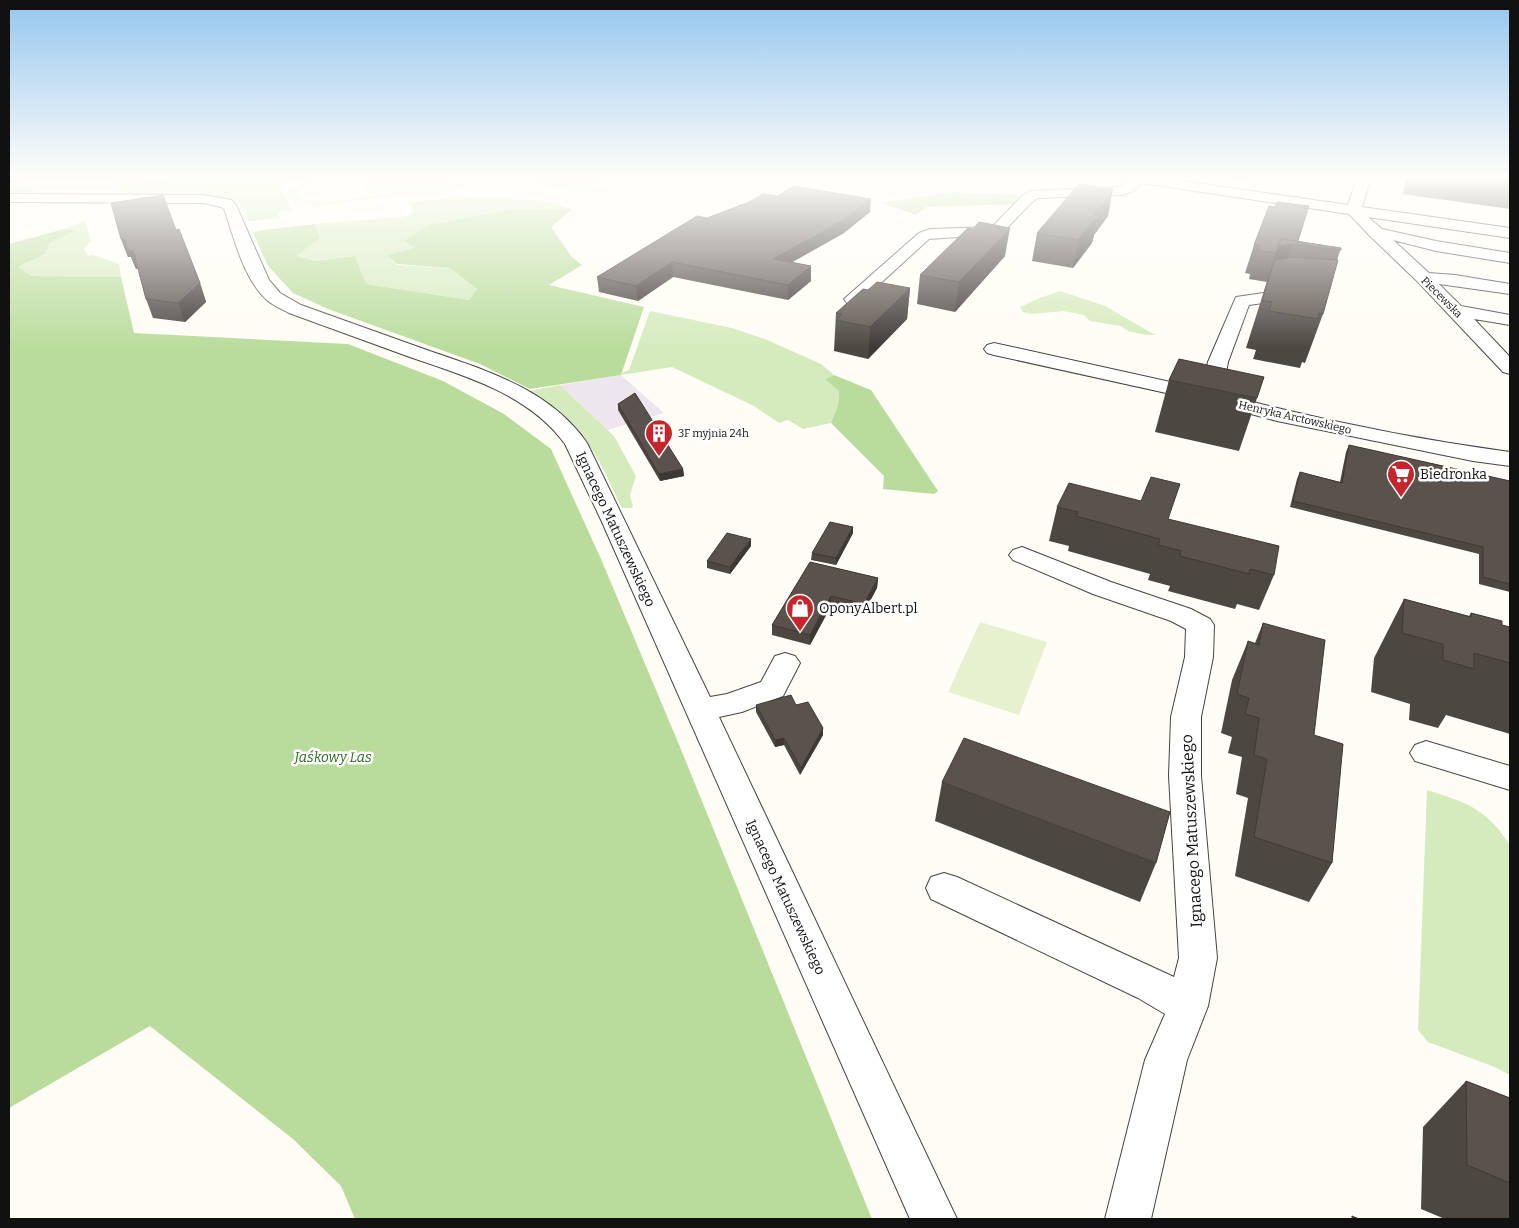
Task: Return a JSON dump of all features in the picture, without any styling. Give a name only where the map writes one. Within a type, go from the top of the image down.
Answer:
[{"type":"street","name":"Ignacego Matuszewskiego","points":[[241,234],[258,277],[272,296],[280,301],[295,309],[502,384],[543,409],[567,431],[576,443],[934,1219]]},
{"type":"street","points":[[854,299],[924,236],[929,234]]},
{"type":"street","name":"Piecewska","points":[[1376,234],[1456,310],[1510,368]]},
{"type":"street","points":[[1389,234],[1436,246],[1510,258]]},
{"type":"street","points":[[1424,278],[1455,280],[1510,289]]},
{"type":"street","points":[[1211,397],[1218,362],[1242,301],[1278,296],[1317,300]]},
{"type":"street","points":[[1456,310],[1510,320]]},
{"type":"street","name":"Henryka Arctowskiego","points":[[994,349],[1211,397],[1276,415],[1473,454],[1510,459]]},
{"type":"street","name":"Ignacego Matuszewskiego","points":[[1022,555],[1102,588],[1181,615],[1200,625],[1199,657],[1186,717],[1185,776],[1198,958],[1188,1006],[1166,1060],[1128,1219]]},
{"type":"street","points":[[700,710],[731,704],[772,689],[785,663]]},
{"type":"street","points":[[1426,753],[1510,778]]},
{"type":"street","points":[[944,888],[1152,985],[1188,1006]]},
{"type":"shaded area","points":[[621,375],[664,413],[608,430],[560,385]]},
{"type":"green space","name":"Jaśkowy Las","points":[[45,234],[68,234],[50,243],[45,254],[18,267],[32,276],[121,277],[134,333],[348,344],[443,381],[504,414],[551,449],[601,559],[680,747],[872,1219],[355,1219],[341,1186],[293,1139],[150,1026],[9,1108],[9,244]]},
{"type":"green space","points":[[67,234],[89,234],[91,240],[84,249],[88,256],[93,255],[119,264],[121,277],[32,276],[18,267],[45,254],[50,243]]},
{"type":"green space","points":[[254,234],[319,234],[320,238],[296,256],[316,261],[355,256],[366,284],[469,300],[477,289],[450,268],[397,264],[387,255],[415,248],[404,241],[414,234],[556,234],[571,256],[582,265],[549,285],[644,307],[621,375],[530,389],[480,364],[328,309],[293,293],[268,266]]},
{"type":"green space","points":[[319,234],[428,234],[404,241],[416,248],[387,255],[397,265],[450,268],[477,289],[469,300],[366,284],[355,256],[315,261],[295,256],[320,238]]},
{"type":"green space","points":[[1060,291],[1105,306],[1155,335],[1128,331],[1121,326],[1090,321],[1084,315],[1063,311],[1032,314],[1023,312],[1020,307]]},
{"type":"green space","points":[[650,311],[732,328],[765,339],[821,364],[834,375],[825,379],[839,391],[838,405],[831,423],[803,429],[788,420],[779,423],[754,406],[672,367],[621,375],[629,370]]},
{"type":"green space","points":[[834,375],[871,390],[938,491],[934,494],[883,489],[884,476],[831,423],[838,405],[839,391],[825,379]]},
{"type":"green space","points":[[560,385],[614,436],[636,476],[630,495],[633,506],[631,508],[622,508],[606,474],[581,434],[553,406],[529,391]]},
{"type":"green space","points":[[980,622],[1047,642],[1019,715],[948,692]]},
{"type":"green space","points":[[1427,790],[1474,808],[1493,823],[1510,845],[1510,1075],[1497,1068],[1428,1042],[1418,1030]]},
{"type":"building","points":[[120,234],[181,234],[200,283],[178,303],[146,299],[133,250],[128,250],[125,239],[121,239]]},
{"type":"building","points":[[667,234],[817,234],[773,259],[811,266],[788,285],[672,262],[636,286],[597,277]]},
{"type":"building","points":[[962,234],[1004,234],[959,282],[920,275]]},
{"type":"building","points":[[1045,234],[1083,234],[1078,240]]},
{"type":"building","points":[[1258,234],[1300,234],[1298,241],[1281,239],[1276,253],[1258,250],[1260,245],[1254,245]]},
{"type":"building","points":[[1281,239],[1341,248],[1341,250],[1293,244],[1278,246]]},
{"type":"building","points":[[1293,257],[1338,260],[1323,314],[1319,313],[1318,319],[1269,311],[1272,302],[1262,300],[1275,260]]},
{"type":"building","points":[[877,282],[910,288],[870,327],[836,320],[842,314],[836,313],[863,289],[868,290]]},
{"type":"building","points":[[1179,359],[1264,377],[1257,398],[1169,380]]},
{"type":"building","points":[[635,393],[683,469],[659,474],[618,404]]},
{"type":"building","name":"Biedronka","points":[[1349,445],[1510,481],[1510,584],[1483,577],[1483,547],[1293,501],[1300,472],[1342,483]]},
{"type":"building","points":[[1151,477],[1180,484],[1168,519],[1279,546],[1274,575],[1250,569],[1249,574],[1180,556],[1181,551],[1158,545],[1160,539],[1076,516],[1078,512],[1057,507],[1069,483],[1141,501]]},
{"type":"building","points":[[830,522],[853,527],[836,558],[812,553]]},
{"type":"building","points":[[727,533],[751,539],[730,567],[707,561]]},
{"type":"building","points":[[810,562],[878,578],[864,604],[831,596],[810,635],[772,625]]},
{"type":"building","points":[[1404,599],[1471,617],[1471,613],[1502,621],[1502,625],[1510,627],[1510,663],[1474,653],[1474,669],[1443,660],[1443,644],[1402,633]]},
{"type":"building","points":[[1263,623],[1325,640],[1314,735],[1343,744],[1332,863],[1254,837],[1267,759],[1254,755],[1259,718],[1245,714],[1249,698],[1237,694],[1248,641],[1259,645]]},
{"type":"building","points":[[791,695],[796,705],[808,702],[823,728],[801,768],[784,738],[775,740],[756,705]]},
{"type":"building","points":[[964,738],[1170,812],[1156,863],[942,782]]},
{"type":"building","points":[[1466,1081],[1510,1098],[1510,1183],[1467,1165]]},
{"type":"place","name":"3F myjnia 24h","points":[[659,457]]},
{"type":"place","name":"Biedronka","points":[[1401,498]]},
{"type":"place","name":"OponyAlbert.pl","points":[[800,632]]}]
